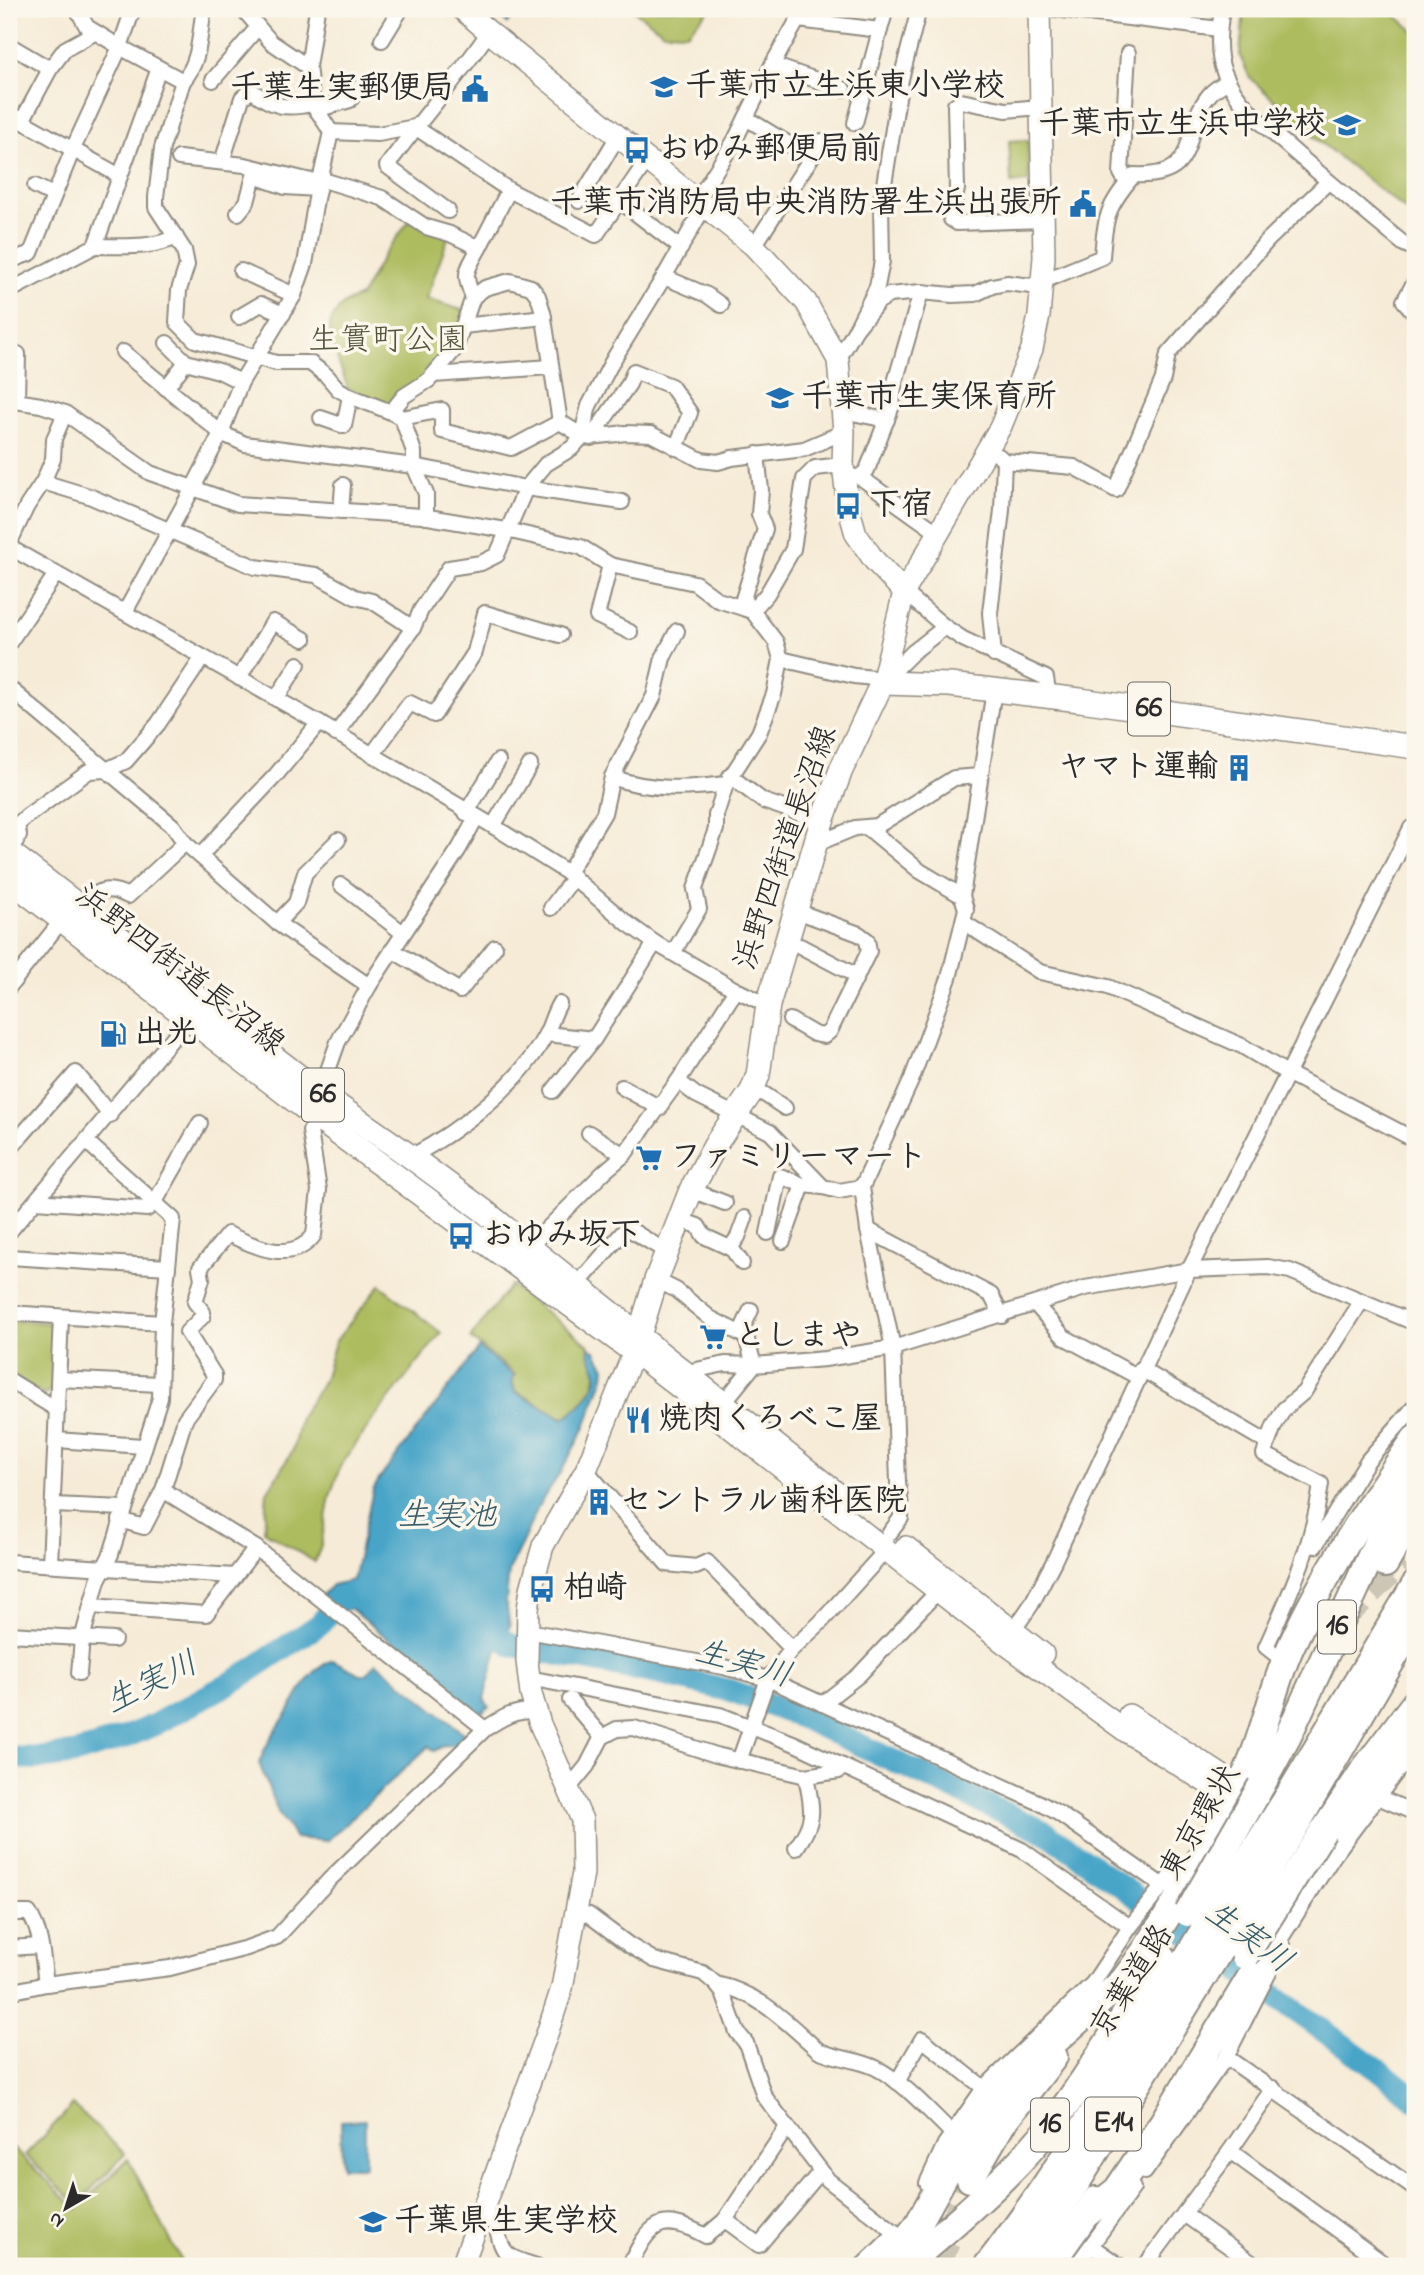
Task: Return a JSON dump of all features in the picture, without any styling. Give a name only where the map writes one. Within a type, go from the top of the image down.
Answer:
[{"type":"highway","points":[[1246,1784],[1284,1661],[1306,1615],[1350,1538],[1415,1439]]},
{"type":"highway","name":"東京環状","points":[[1192,1972],[1246,1784],[1288,1736],[1381,1534],[1415,1470]]},
{"type":"highway","points":[[1288,1736],[1325,1677],[1415,1512]]},
{"type":"highway","name":"京葉道路","points":[[1295,1806],[1415,1585]]},
{"type":"highway","name":"京葉道路","points":[[987,2266],[1029,2210],[1192,1972],[1415,1621]]},
{"type":"highway","points":[[1056,2266],[1088,2213],[1117,2190],[1163,2122],[1192,1972],[1169,1894],[1194,1870],[1246,1784],[1296,1673],[1315,1645]]},
{"type":"highway","name":"東京環状","points":[[905,2266],[979,2186],[1012,2169],[1192,1972],[1326,1842],[1363,1771],[1415,1703]]},
{"type":"highway","points":[[884,2266],[918,2226],[969,2132],[1000,2090],[1124,1980],[1192,1972],[1264,1969],[1276,1934],[1326,1842],[1415,1745]]},
{"type":"highway","name":"京葉道路","points":[[1018,2266],[1079,2179],[1192,1972]]},
{"type":"highway","points":[[922,2266],[971,2218],[979,2186],[1002,2124],[1100,2002]]},
{"type":"main road","name":"66","points":[[882,683],[994,690],[1080,700],[1415,747]]},
{"type":"main road","name":"浜野四街道長沼線","points":[[637,1344],[656,1280],[691,1190],[752,1091],[758,1075],[768,1005],[822,821],[841,770],[882,683]]},
{"type":"main road","name":"浜野四街道長沼線","points":[[10,853],[71,914],[196,1011],[320,1120],[637,1344]]},
{"type":"main road","name":"浜野四街道長沼線","points":[[9,879],[71,914]]},
{"type":"main road","name":"浜野四街道長沼線","points":[[196,1011],[411,1157],[576,1286],[637,1344]]},
{"type":"street","points":[[77,9],[87,27],[94,33],[183,81]]},
{"type":"street","points":[[9,261],[31,253],[53,195],[120,47],[133,9]]},
{"type":"street","points":[[204,9],[199,48],[191,72],[183,81],[162,148],[156,197],[156,207],[184,250],[187,265],[179,290],[177,322],[195,340],[276,363],[310,363],[338,389],[396,415],[442,410],[442,431],[510,448],[560,422]]},
{"type":"street","points":[[243,9],[280,49],[308,67]]},
{"type":"street","points":[[125,612],[221,433],[241,382],[294,295],[305,264],[331,132],[314,107],[308,67],[317,9]]},
{"type":"street","points":[[382,40],[401,9]]},
{"type":"street","points":[[855,123],[886,9]]},
{"type":"street","points":[[838,360],[877,287],[882,261],[881,203],[901,79],[919,9]]},
{"type":"street","points":[[882,683],[904,592],[937,532],[997,454],[1032,349],[1043,282],[1039,9]]},
{"type":"street","points":[[1055,9],[1219,29]]},
{"type":"street","points":[[1222,9],[1219,29],[1222,69],[1232,90],[1265,126],[1328,182],[1404,244],[1415,249]]},
{"type":"street","points":[[466,10],[489,33],[754,246],[806,302],[838,360],[850,473],[848,506],[856,534],[904,592],[945,628],[994,655],[1046,678],[1049,698]]},
{"type":"street","points":[[586,438],[589,406],[613,360],[681,248],[772,65],[801,14],[880,30]]},
{"type":"street","points":[[214,80],[258,27]]},
{"type":"street","points":[[94,33],[65,49],[15,117],[120,176]]},
{"type":"street","points":[[448,211],[387,166],[415,127],[459,76],[489,33]]},
{"type":"street","points":[[9,45],[50,69]]},
{"type":"street","points":[[1127,183],[1121,173],[1128,54]]},
{"type":"street","points":[[772,65],[843,89]]},
{"type":"street","points":[[95,246],[159,68]]},
{"type":"street","points":[[856,329],[878,302],[889,295],[920,292],[975,294],[1007,283],[1031,286],[1102,257],[1105,223],[1116,196],[1135,175],[1154,176],[1174,169],[1182,158],[1210,93],[1228,81]]},
{"type":"street","points":[[222,162],[242,99],[251,90],[264,100],[285,109],[349,100],[361,86]]},
{"type":"street","points":[[1041,107],[1006,110],[961,101],[955,105],[957,189],[951,219],[957,223],[1044,220]]},
{"type":"street","points":[[746,118],[810,157]]},
{"type":"street","points":[[331,132],[378,134],[415,127],[509,190],[596,235],[648,159]]},
{"type":"street","points":[[579,201],[618,136]]},
{"type":"street","points":[[754,246],[822,141]]},
{"type":"street","points":[[179,158],[245,165],[382,198],[426,227],[450,234],[479,248]]},
{"type":"street","points":[[238,213],[247,202],[254,176],[285,187],[319,184]]},
{"type":"street","points":[[997,454],[1074,467],[1116,490],[1163,379],[1168,354],[1268,240],[1328,182]]},
{"type":"street","points":[[35,186],[53,195]]},
{"type":"street","points":[[473,297],[466,280],[509,190]]},
{"type":"street","points":[[620,201],[681,248]]},
{"type":"street","points":[[9,291],[95,246],[166,242],[176,237]]},
{"type":"street","points":[[241,271],[294,295]]},
{"type":"street","points":[[664,277],[706,295],[721,305]]},
{"type":"street","points":[[426,517],[426,494],[414,466],[414,452],[396,415],[404,396],[433,375],[455,349],[473,297],[485,288],[510,281],[531,287],[538,296],[544,317],[560,422],[586,438],[626,433],[651,434],[702,460],[718,462],[804,449],[843,421],[887,421]]},
{"type":"street","points":[[1415,281],[1404,301],[1415,314]]},
{"type":"street","points":[[752,611],[767,594],[793,549],[804,480],[815,468],[850,473],[867,470],[892,406],[894,386],[920,292]]},
{"type":"street","points":[[239,317],[261,304],[283,314]]},
{"type":"street","points":[[463,327],[544,317]]},
{"type":"street","points":[[167,343],[186,362],[219,371],[241,382]]},
{"type":"street","points":[[123,352],[221,433],[245,444],[414,466],[526,488],[622,502]]},
{"type":"street","points":[[9,354],[18,354],[13,400],[41,405],[65,414],[150,473],[238,504],[426,517],[506,530],[581,548],[610,565],[695,583],[718,600],[752,611]]},
{"type":"street","points":[[166,388],[186,362]]},
{"type":"street","points":[[433,375],[551,367]]},
{"type":"street","points":[[336,734],[414,628],[421,610],[449,568],[481,564],[497,555],[526,488],[547,464],[586,438],[629,384],[634,371],[671,386],[690,413],[676,447]]},
{"type":"street","points":[[321,418],[344,426],[350,396]]},
{"type":"street","points":[[65,414],[54,439],[53,459],[9,545],[319,723],[493,827],[571,875],[655,943],[736,990],[768,1005]]},
{"type":"street","points":[[673,953],[699,909],[695,888],[716,829],[716,815],[728,780],[759,733],[774,694],[781,659],[776,642],[743,599],[765,529],[759,513],[761,490],[757,454]]},
{"type":"street","points":[[994,655],[990,613],[1002,510],[997,454]]},
{"type":"street","points":[[850,473],[937,532]]},
{"type":"street","points":[[43,482],[89,496],[254,567],[316,575],[355,597],[372,601],[414,628]]},
{"type":"street","points":[[341,511],[343,485]]},
{"type":"street","points":[[610,565],[597,616],[630,632]]},
{"type":"street","points":[[9,643],[56,574]]},
{"type":"street","points":[[372,755],[410,703],[435,715],[475,652],[485,613],[560,635]]},
{"type":"street","points":[[239,678],[272,622],[304,639]]},
{"type":"street","points":[[882,683],[913,652],[945,628]]},
{"type":"street","points":[[551,908],[604,813],[612,777],[654,696],[663,658],[677,631]]},
{"type":"street","points":[[10,853],[19,835],[17,825],[89,771],[106,769],[126,761],[158,724],[203,657]]},
{"type":"street","points":[[781,659],[853,676],[874,678],[882,683]]},
{"type":"street","points":[[276,699],[298,664]]},
{"type":"street","points":[[9,688],[173,826],[185,843],[277,923],[369,986]]},
{"type":"street","points":[[739,1761],[768,1679],[792,1649],[821,1623],[888,1542],[901,1518],[893,1348],[868,1230],[862,1187],[911,1081],[949,978],[966,909],[962,896],[994,690]]},
{"type":"street","points":[[200,856],[276,775],[319,723]]},
{"type":"street","points":[[320,1093],[338,1042],[369,986],[459,849],[471,815],[498,761]]},
{"type":"street","points":[[493,827],[530,765]]},
{"type":"street","points":[[816,844],[855,828],[877,826],[954,778],[980,776]]},
{"type":"street","points":[[612,777],[626,782],[682,790],[728,780],[763,801],[822,821]]},
{"type":"street","points":[[868,828],[920,871],[962,896]]},
{"type":"street","points":[[1013,1631],[1031,1605],[1054,1561],[1139,1373],[1287,1073],[1412,828],[1415,831]]},
{"type":"street","points":[[277,923],[296,903],[305,873],[338,839]]},
{"type":"street","points":[[9,987],[71,914],[90,896],[100,891],[117,890],[128,896],[185,843]]},
{"type":"street","points":[[341,884],[403,933]]},
{"type":"street","points":[[790,1020],[814,1034],[824,1036],[830,1031],[869,951],[867,940],[859,934],[794,910]]},
{"type":"street","points":[[963,922],[1040,972],[1108,987],[1242,1046],[1287,1073],[1415,1140]]},
{"type":"street","points":[[553,1091],[594,1039],[655,943]]},
{"type":"street","points":[[800,946],[857,976]]},
{"type":"street","points":[[392,950],[460,991],[495,947]]},
{"type":"street","points":[[528,1248],[624,1155],[678,1082],[736,990]]},
{"type":"street","points":[[411,1157],[448,1137],[520,1071],[546,1034],[559,1004]]},
{"type":"street","points":[[9,1232],[196,1011]]},
{"type":"street","points":[[546,1034],[594,1039]]},
{"type":"street","points":[[9,1150],[76,1073],[110,1115]]},
{"type":"street","points":[[678,1082],[696,1095],[770,1132],[823,1187]]},
{"type":"street","points":[[622,1087],[660,1108]]},
{"type":"street","points":[[752,1091],[764,1094],[785,1108]]},
{"type":"street","points":[[187,1332],[203,1316],[195,1302],[202,1279],[200,1268],[228,1234],[257,1249],[280,1251],[302,1246],[313,1235],[319,1190],[310,1132],[320,1120]]},
{"type":"street","points":[[36,1201],[147,1209],[155,1202],[200,1123]]},
{"type":"street","points":[[589,1133],[624,1155]]},
{"type":"street","points":[[79,1673],[82,1639],[91,1606],[160,1398],[162,1327],[173,1219],[86,1142]]},
{"type":"street","points":[[768,1233],[780,1176],[803,1185],[839,1191],[862,1187]]},
{"type":"street","points":[[783,1241],[803,1185]]},
{"type":"street","points":[[691,1190],[725,1203]]},
{"type":"street","points":[[730,1248],[738,1237],[745,1218]]},
{"type":"street","points":[[678,1219],[698,1226],[704,1236],[730,1248],[742,1263]]},
{"type":"street","points":[[576,1286],[625,1230],[629,1229],[667,1252]]},
{"type":"street","points":[[868,1230],[990,1295],[1002,1316]]},
{"type":"street","points":[[9,1257],[168,1267]]},
{"type":"street","points":[[687,1372],[725,1364],[754,1365],[825,1359],[893,1348],[1086,1288],[1189,1270],[1268,1267],[1290,1272],[1415,1324]]},
{"type":"street","points":[[656,1280],[676,1290],[710,1318],[743,1335],[754,1365]]},
{"type":"street","points":[[1284,1661],[1266,1647],[1301,1568],[1317,1520],[1321,1484],[1264,1454],[1274,1426],[1284,1409],[1304,1392],[1361,1302]]},
{"type":"street","points":[[1036,1305],[1064,1337],[1139,1373],[1268,1443]]},
{"type":"street","points":[[743,1335],[743,1327],[751,1310]]},
{"type":"street","points":[[9,1313],[162,1327],[187,1332],[215,1375],[185,1419],[163,1490],[144,1527],[122,1514],[53,1505]]},
{"type":"street","points":[[50,1564],[61,1317]]},
{"type":"street","points":[[637,1344],[687,1372],[888,1542],[938,1591],[1075,1695],[1246,1784]]},
{"type":"street","points":[[462,2266],[562,1988],[583,1874],[584,1832],[577,1804],[568,1789],[536,1711],[529,1678],[531,1589],[543,1546],[586,1470],[637,1344]]},
{"type":"street","points":[[637,1344],[888,1542],[1082,1683],[1246,1784],[1309,1847],[1326,1842]]},
{"type":"street","points":[[724,1402],[754,1365]]},
{"type":"street","points":[[59,1379],[159,1384]]},
{"type":"street","points":[[9,1380],[58,1410]]},
{"type":"street","points":[[1301,1568],[1368,1460],[1415,1406]]},
{"type":"street","points":[[57,1440],[144,1446]]},
{"type":"street","points":[[586,1470],[667,1564],[696,1567],[707,1562],[792,1649]]},
{"type":"street","points":[[163,1490],[256,1548],[485,1729]]},
{"type":"street","points":[[91,1606],[206,1614],[256,1548]]},
{"type":"street","points":[[9,1562],[235,1576]]},
{"type":"street","points":[[822,1704],[859,1675],[938,1591]]},
{"type":"street","points":[[528,1631],[724,1667],[768,1679],[1040,1803],[1058,1813],[1169,1894]]},
{"type":"street","points":[[9,1634],[114,1640]]},
{"type":"street","points":[[529,1678],[720,1715],[843,1766],[1022,1850],[1192,1972],[1226,2057],[1415,2189]]},
{"type":"street","points":[[570,1700],[602,1737]]},
{"type":"street","points":[[9,1992],[46,1984],[170,1968],[247,1948],[277,1937],[330,1880],[485,1729],[506,1714],[536,1711]]},
{"type":"street","points":[[568,1789],[587,1766],[602,1737],[617,1729],[634,1728],[739,1761],[806,1776],[839,1771],[843,1766]]},
{"type":"street","points":[[796,1848],[808,1831],[812,1819],[806,1776]]},
{"type":"street","points":[[1371,1794],[1415,1813]]},
{"type":"street","points":[[1194,1870],[1276,1934]]},
{"type":"street","points":[[9,1913],[29,1913],[40,1946],[46,1984]]},
{"type":"street","points":[[577,1913],[589,1916],[654,1960],[704,1973],[716,1984],[723,1993],[737,2032],[747,2043],[764,2096],[821,2171],[842,2192],[896,2234]]},
{"type":"street","points":[[9,1948],[40,1946]]},
{"type":"street","points":[[862,2266],[896,2234],[919,2200],[952,2133],[984,2088],[1093,1983],[1192,1972]]},
{"type":"street","points":[[716,1984],[733,1987],[775,2011],[818,2050],[862,2062],[897,2082],[952,2133]]},
{"type":"street","points":[[897,2082],[922,2039],[984,2088]]},
{"type":"street","points":[[1056,2266],[1091,2246],[1226,2057]]},
{"type":"street","points":[[1145,2266],[1273,2088]]},
{"type":"street","points":[[629,2266],[644,2237],[659,2224],[682,2223],[706,2236],[725,2220],[787,2127]]},
{"type":"street","points":[[1230,2151],[1387,2266]]},
{"type":"street","points":[[725,2220],[759,2245],[821,2171]]},
{"type":"street","points":[[482,2212],[491,2217],[497,2225],[505,2251],[512,2257],[537,2266]]},
{"type":"street","points":[[1184,2214],[1256,2266]]},
{"type":"street","points":[[1091,2246],[1120,2266]]},
{"type":"green space","points":[[632,9],[710,9],[687,33],[663,32]]},
{"type":"green space","name":"千葉市立生浜中学校","points":[[1244,9],[1388,9],[1415,32],[1415,215],[1320,142],[1250,78],[1240,56]]},
{"type":"green space","points":[[1028,140],[1029,182],[1011,183],[1009,141]]},
{"type":"green space","name":"生實町公園","points":[[410,220],[449,235],[426,299],[465,311],[451,346],[439,365],[390,409],[348,389],[329,330],[340,308],[361,296],[383,256]]},
{"type":"green space","points":[[380,1285],[441,1333],[374,1418],[340,1467],[330,1496],[315,1562],[264,1531],[267,1492],[293,1450],[300,1418],[324,1380],[335,1342]]},
{"type":"green space","points":[[511,1285],[589,1345],[596,1372],[593,1385],[580,1404],[563,1418],[515,1390],[512,1381],[515,1374],[470,1338]]},
{"type":"green space","points":[[9,1320],[48,1323],[56,1331],[54,1387],[44,1395],[9,1373]]},
{"type":"green space","points":[[73,2105],[125,2154],[77,2204],[25,2155]]},
{"type":"green space","points":[[9,2145],[77,2209],[128,2159],[184,2266],[9,2266]]},
{"type":"water","points":[[491,9],[519,9],[507,23]]},
{"type":"water","name":"生実池","points":[[589,1347],[595,1351],[605,1367],[604,1377],[584,1429],[561,1472],[540,1503],[509,1571],[506,1601],[510,1627],[502,1631],[484,1699],[489,1707],[481,1713],[458,1700],[457,1695],[350,1608],[342,1612],[321,1596],[332,1585],[353,1580],[373,1490],[479,1348],[514,1376],[512,1382],[515,1392],[563,1419],[585,1400],[594,1387],[597,1374]]},
{"type":"water","points":[[332,1660],[360,1674],[367,1674],[376,1663],[467,1736],[457,1746],[445,1745],[434,1751],[429,1746],[327,1841],[295,1838],[278,1812],[259,1763],[271,1738],[305,1684],[316,1671]]},
{"type":"water","points":[[365,2120],[365,2167],[342,2167],[341,2121]]},
{"type":"waterway","name":"生実川","points":[[9,1758],[42,1758],[77,1753],[154,1725],[239,1678],[320,1624],[341,1598],[349,1597]]},
{"type":"waterway","name":"生実川","points":[[476,1621],[511,1645],[732,1691],[803,1718],[1047,1833],[1415,2099]]},
{"type":"tunnel","points":[[1342,1619],[1402,1561]]},
{"type":"tunnel","points":[[938,2266],[970,2179]]},
{"type":"place","name":"千葉市立生浜東小学校","points":[[664,87]]},
{"type":"place","name":"千葉生実郵便局","points":[[475,89]]},
{"type":"place","name":"千葉市立生浜中学校","points":[[1347,125]]},
{"type":"place","name":"おゆみ郵便局前","points":[[637,150]]},
{"type":"place","name":"千葉市消防局中央消防署生浜出張所","points":[[1083,204]]},
{"type":"place","name":"千葉市生実保育所","points":[[780,398]]},
{"type":"place","name":"下宿","points":[[848,506]]},
{"type":"place","name":"ヤマト運輸","points":[[1239,768]]},
{"type":"place","name":"出光","points":[[113,1034]]},
{"type":"place","name":"ファミリーマート","points":[[649,1158]]},
{"type":"place","name":"おゆみ坂下","points":[[461,1236]]},
{"type":"place","name":"としまや","points":[[713,1337]]},
{"type":"place","name":"焼肉くろべこ屋","points":[[638,1420]]},
{"type":"place","name":"セントラル歯科医院","points":[[599,1502]]},
{"type":"place","name":"柏崎","points":[[542,1589]]},
{"type":"place","name":"千葉県生実学校","points":[[373,2222]]}]
